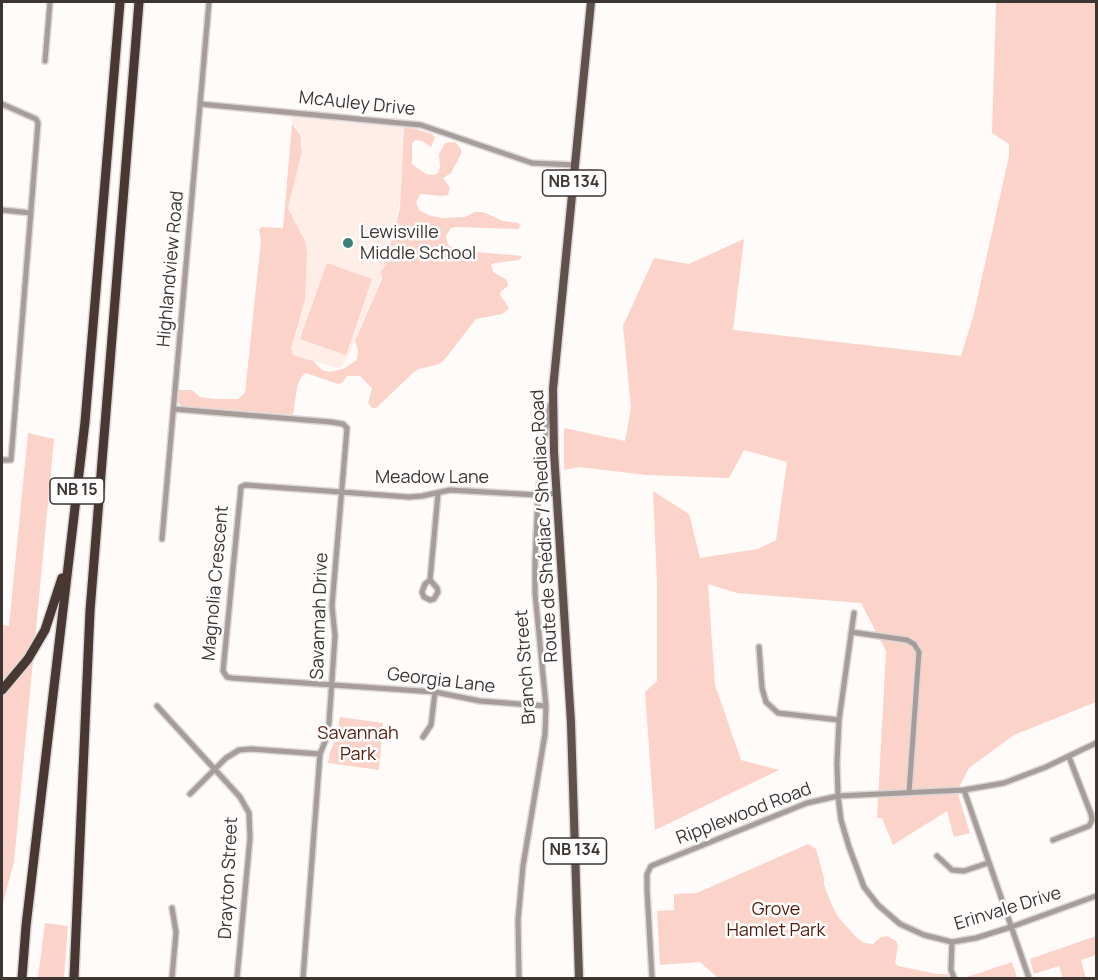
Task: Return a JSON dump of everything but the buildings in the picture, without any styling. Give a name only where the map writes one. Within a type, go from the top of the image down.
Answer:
[{"type":"highway","name":"NB 15","points":[[22,978],[85,422],[120,2]]},
{"type":"highway","name":"NB 15","points":[[74,978],[90,610],[139,2]]},
{"type":"highway","points":[[2,690],[28,659],[45,630],[70,550]]},
{"type":"main road","name":"Route de Shédiac / Shediac Road","points":[[579,978],[571,723],[554,452],[553,389],[591,2]]},
{"type":"street","points":[[45,61],[50,2]]},
{"type":"street","name":"Highlandview Road","points":[[162,539],[209,2]]},
{"type":"street","points":[[2,104],[36,119],[38,123],[11,460],[2,460]]},
{"type":"street","name":"McAuley Drive","points":[[200,104],[421,125],[532,163],[576,165]]},
{"type":"street","points":[[2,210],[31,213]]},
{"type":"street","name":"Branch Street","points":[[519,978],[518,920],[522,876],[543,752],[546,706],[535,593],[535,562],[538,495],[553,389]]},
{"type":"street","name":"Savannah Drive","points":[[174,409],[343,424],[347,432],[332,606],[335,636],[329,723],[320,754],[303,978]]},
{"type":"street","name":"Magnolia Crescent","points":[[332,684],[232,678],[227,677],[223,671],[241,487],[245,485],[343,492]]},
{"type":"street","name":"Meadow Lane","points":[[343,492],[409,497],[438,494],[450,490],[538,495],[557,493]]},
{"type":"street","points":[[430,580],[438,494]]},
{"type":"street","name":"Erinvale Drive","points":[[854,613],[839,720],[838,796],[844,829],[864,887],[879,905],[900,924],[924,935],[952,942],[1011,927],[1096,896]]},
{"type":"street","points":[[851,632],[908,640],[919,652],[909,793]]},
{"type":"street","points":[[759,647],[762,688],[766,702],[778,713],[839,720]]},
{"type":"street","name":"Georgia Lane","points":[[332,684],[435,692],[480,702],[546,706]]},
{"type":"street","points":[[423,736],[431,724],[435,692]]},
{"type":"street","name":"Drayton Street","points":[[157,706],[247,808],[250,821],[237,978]]},
{"type":"street","name":"Ripplewood Road","points":[[652,978],[647,890],[647,874],[651,866],[797,807],[838,796],[964,790],[1004,783],[1069,757],[1096,743]]},
{"type":"street","points":[[190,794],[231,754],[242,749],[320,754]]},
{"type":"street","points":[[1053,840],[1089,825],[1092,820],[1069,757]]},
{"type":"street","points":[[964,790],[1029,978]]},
{"type":"street","points":[[937,856],[952,870],[964,870],[988,863]]},
{"type":"street","points":[[172,908],[176,932],[172,978]]},
{"type":"street","points":[[952,942],[951,970],[954,978]]},
{"type":"shaded area","name":"Lewisville Middle School","points":[[292,116],[404,127],[400,200],[386,264],[382,269],[380,282],[347,359],[342,367],[338,368],[293,355],[291,350],[304,305],[307,253],[305,241],[288,207],[302,152],[296,128],[292,124]]},
{"type":"green space","points":[[996,2],[1096,2],[1096,702],[1014,735],[969,768],[957,791],[970,833],[954,837],[947,811],[893,845],[882,818],[877,818],[886,651],[861,603],[737,593],[708,584],[715,685],[741,760],[779,770],[655,830],[645,692],[657,681],[657,583],[653,491],[689,514],[700,558],[758,549],[776,540],[787,462],[744,450],[729,478],[646,475],[579,467],[564,470],[564,428],[625,441],[631,408],[623,326],[654,258],[689,264],[744,239],[733,330],[961,356],[974,313],[1009,156],[1009,144],[992,133]]},
{"type":"green space","points":[[292,124],[300,135],[302,152],[288,208],[305,241],[307,253],[305,300],[291,349],[293,355],[313,361],[322,370],[329,372],[343,369],[357,360],[358,350],[355,341],[382,279],[381,271],[386,264],[400,207],[404,127],[432,134],[435,137],[431,147],[422,141],[415,140],[412,144],[412,164],[426,174],[438,173],[439,154],[445,143],[455,142],[461,149],[461,154],[451,173],[443,178],[450,188],[448,195],[420,194],[416,202],[419,210],[442,218],[465,217],[475,212],[483,212],[503,221],[520,225],[519,229],[455,227],[451,228],[446,236],[448,245],[456,250],[522,256],[519,260],[491,265],[493,272],[507,280],[508,286],[501,291],[500,295],[509,308],[502,314],[476,319],[445,359],[439,364],[414,372],[376,408],[372,408],[368,403],[372,388],[360,376],[347,376],[342,383],[338,384],[306,373],[301,377],[297,387],[293,415],[181,406],[178,402],[179,390],[192,390],[200,397],[215,399],[238,399],[245,393],[261,240],[259,229],[262,227],[283,228]]},
{"type":"green space","points":[[327,263],[372,279],[346,355],[300,339]]},
{"type":"green space","points":[[28,433],[54,439],[14,862],[2,907],[2,625],[9,626]]},
{"type":"green space","name":"Savannah Park","points":[[340,717],[383,723],[379,770],[328,763]]},
{"type":"green space","name":"Grove Hamlet Park","points":[[808,844],[816,849],[824,885],[838,917],[857,938],[864,943],[873,944],[881,937],[887,936],[896,941],[898,946],[895,963],[898,966],[948,974],[949,978],[718,978],[700,962],[660,965],[657,911],[674,910],[674,894],[697,893]]},
{"type":"green space","points":[[45,923],[68,926],[64,978],[38,978]]},
{"type":"green space","points":[[1096,936],[1096,955],[1081,960],[1086,978],[1063,978],[1059,966],[1034,974],[1030,959]]},
{"type":"green space","points":[[1012,962],[1017,977],[964,978]]},
{"type":"place","name":"Lewisville Middle School","points":[[348,243]]}]
